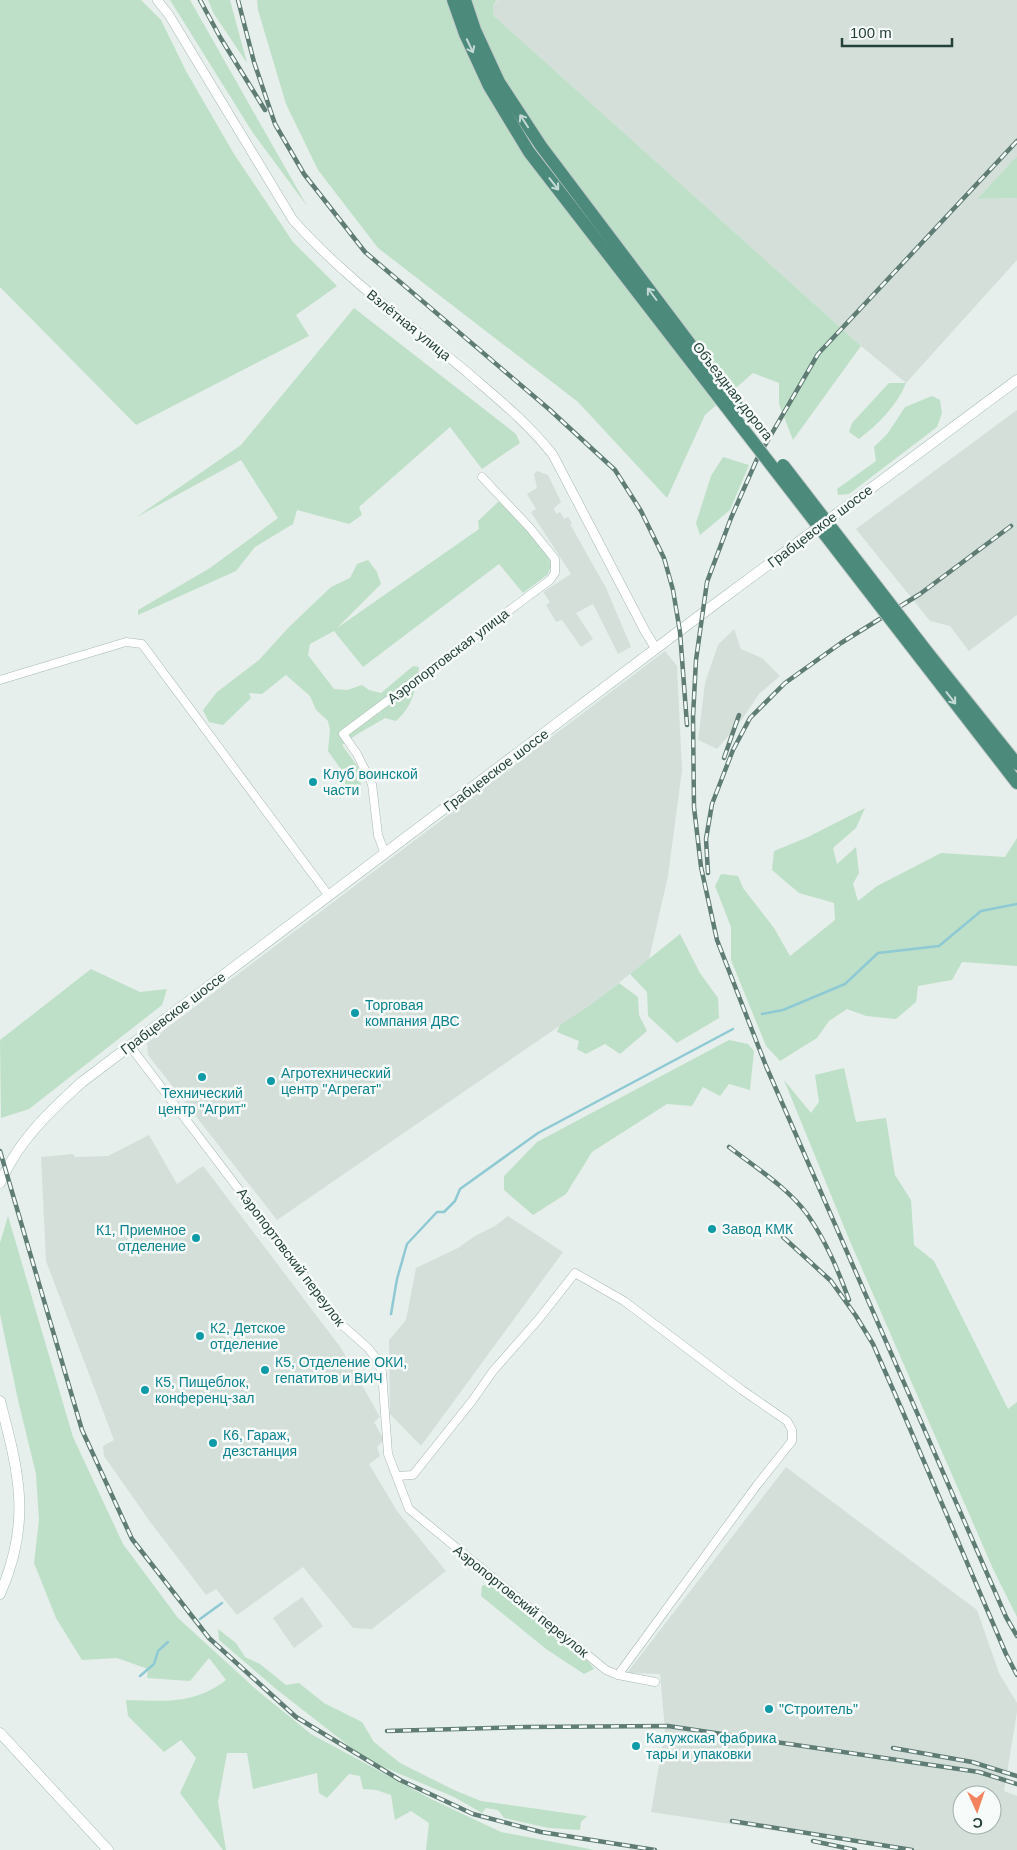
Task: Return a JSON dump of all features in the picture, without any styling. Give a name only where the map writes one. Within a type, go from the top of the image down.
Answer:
[{"type":"highway","name":"Объездная дорога","points":[[453,0],[464,34],[489,86],[529,152],[741,418],[925,656],[1017,783]]},
{"type":"highway","name":"Объездная дорога","points":[[465,0],[475,30],[499,82],[541,146],[741,418]]},
{"type":"highway","name":"Объездная дорога","points":[[925,656],[1017,764]]},
{"type":"main road","name":"Грабцевское шоссе","points":[[0,1183],[26,1139],[48,1112],[82,1082],[656,649],[1017,380]]},
{"type":"main road","points":[[0,1401],[14,1454],[19,1482],[21,1512],[17,1547],[0,1594]]},
{"type":"main road","points":[[0,1733],[108,1850]]},
{"type":"street","name":"Взлётная улица","points":[[158,0],[169,15],[293,220],[316,246],[346,273],[505,405],[542,440],[553,455],[656,649]]},
{"type":"street","name":"Аэропортовская улица","points":[[385,854],[378,835],[372,784],[357,754],[343,734],[550,580],[555,573],[556,559],[482,477]]},
{"type":"street","points":[[0,680],[126,642],[142,644],[329,896]]},
{"type":"street","name":"Аэропортовский переулок","points":[[130,1046],[341,1324],[368,1348],[376,1358],[382,1372],[388,1454],[409,1510],[606,1670],[618,1675],[655,1682]]},
{"type":"street","points":[[397,1476],[413,1475],[468,1407],[493,1371],[538,1320],[575,1273],[624,1300],[742,1390],[787,1421],[792,1430],[792,1441],[757,1485],[618,1675]]},
{"type":"shaded area","points":[[498,0],[1017,0],[1017,156],[977,199],[1017,198],[1017,260],[906,383],[861,346],[494,16],[493,5]]},
{"type":"shaded area","points":[[1017,410],[1017,615],[969,651],[950,626],[930,621],[856,529]]},
{"type":"shaded area","points":[[537,471],[548,475],[561,502],[554,508],[556,514],[560,512],[564,519],[568,517],[572,523],[570,524],[606,588],[631,647],[618,654],[593,604],[576,613],[593,639],[581,647],[562,620],[556,622],[546,605],[550,602],[543,592],[571,574],[531,512],[536,509],[527,494],[537,488],[534,474]]},
{"type":"shaded area","points":[[734,629],[741,649],[762,658],[780,676],[759,694],[738,725],[717,749],[698,740],[705,683],[718,645]]},
{"type":"shaded area","points":[[665,651],[677,666],[682,770],[668,876],[649,959],[593,1003],[277,1220],[148,1055],[147,1043]]},
{"type":"shaded area","points":[[149,1135],[177,1184],[203,1166],[341,1348],[380,1417],[374,1422],[384,1440],[377,1447],[380,1456],[369,1464],[397,1511],[446,1571],[372,1629],[353,1628],[303,1567],[237,1615],[216,1589],[206,1595],[151,1523],[104,1456],[103,1446],[114,1440],[46,1261],[41,1157],[73,1154],[75,1157],[108,1156]]},
{"type":"shaded area","points":[[508,1216],[563,1252],[421,1446],[390,1414],[389,1340],[406,1320],[416,1268],[458,1248]]},
{"type":"shaded area","points":[[786,1467],[977,1610],[999,1673],[1017,1703],[1004,1791],[1017,1796],[1017,1850],[902,1850],[651,1812],[665,1730],[660,1674],[627,1673]]},
{"type":"shaded area","points":[[302,1597],[323,1626],[294,1648],[273,1618]]},
{"type":"green space","points":[[0,0],[141,0],[161,20],[186,71],[234,154],[293,242],[337,286],[296,315],[309,336],[136,425],[0,287]]},
{"type":"green space","points":[[170,0],[190,0],[307,206],[253,133]]},
{"type":"green space","points":[[208,0],[230,0],[247,63],[214,14]]},
{"type":"green space","points":[[257,0],[497,0],[493,5],[494,16],[861,346],[793,440],[779,404],[779,383],[753,373],[705,415],[667,498],[578,402],[378,248],[318,170],[286,104],[258,10]]},
{"type":"green space","points":[[1017,156],[1017,198],[977,199]]},
{"type":"green space","points":[[354,308],[516,434],[520,443],[482,469],[450,427],[359,507],[362,515],[349,524],[297,510],[293,524],[255,547],[236,571],[138,615],[138,610],[210,568],[278,518],[241,460],[135,518],[241,445]]},
{"type":"green space","points":[[889,383],[906,383],[898,399],[886,414],[859,439],[849,432],[852,423]]},
{"type":"green space","points":[[932,396],[940,400],[942,413],[937,427],[849,494],[838,495],[837,489],[876,461],[874,447],[888,433],[905,407]]},
{"type":"green space","points":[[723,457],[749,465],[730,510],[700,535],[696,523],[711,476]]},
{"type":"green space","points":[[498,502],[503,503],[527,529],[550,560],[551,567],[547,575],[523,593],[499,564],[363,667],[334,631],[310,644],[308,655],[334,689],[347,690],[362,685],[369,690],[381,693],[413,666],[419,667],[413,697],[402,715],[396,721],[385,718],[342,745],[358,767],[361,785],[353,790],[345,784],[345,775],[328,751],[330,730],[328,721],[316,710],[310,696],[286,675],[262,694],[249,693],[251,698],[223,725],[209,722],[203,710],[217,692],[259,660],[289,627],[331,587],[350,578],[357,564],[368,560],[377,572],[381,584],[337,628],[479,529],[478,521]]},
{"type":"green space","points":[[865,808],[856,828],[833,848],[837,864],[856,847],[859,873],[853,884],[858,901],[877,886],[941,853],[1005,857],[1017,838],[1017,966],[962,962],[952,980],[918,986],[916,1002],[896,1019],[866,1016],[847,1009],[829,1021],[817,1038],[780,1061],[766,1046],[731,960],[731,927],[715,886],[721,874],[738,876],[743,888],[774,928],[790,956],[835,920],[834,903],[799,893],[772,870],[774,851],[808,837]]},
{"type":"green space","points":[[680,934],[700,973],[718,998],[719,1018],[677,1043],[648,1016],[647,992],[630,974]]},
{"type":"green space","points":[[91,969],[140,992],[167,989],[162,1005],[29,1109],[1,1118],[0,1040]]},
{"type":"green space","points":[[619,983],[638,997],[639,1015],[647,1031],[620,1054],[605,1044],[586,1054],[577,1049],[579,1041],[557,1032],[560,1025]]},
{"type":"green space","points":[[729,1040],[748,1044],[754,1051],[750,1090],[729,1084],[720,1096],[703,1087],[692,1106],[667,1104],[592,1152],[566,1194],[533,1215],[504,1190],[504,1176],[537,1142]]},
{"type":"green space","points":[[844,1068],[856,1122],[886,1118],[895,1175],[911,1200],[914,1245],[934,1261],[1008,1409],[1017,1402],[1017,1617],[994,1571],[849,1239],[784,1080],[811,1113],[819,1102],[815,1075]]},
{"type":"green space","points":[[8,1216],[73,1437],[123,1544],[178,1618],[258,1691],[311,1734],[433,1800],[501,1832],[595,1850],[426,1850],[429,1823],[411,1811],[395,1820],[391,1795],[376,1790],[363,1789],[360,1776],[349,1774],[327,1798],[319,1793],[317,1773],[253,1789],[247,1753],[227,1753],[218,1802],[226,1850],[223,1850],[180,1793],[196,1758],[181,1740],[164,1752],[128,1716],[126,1700],[166,1701],[190,1698],[214,1688],[226,1680],[209,1658],[190,1681],[147,1678],[148,1669],[117,1658],[82,1660],[56,1618],[34,1563],[39,1520],[36,1474],[0,1314],[0,1243]]},
{"type":"green space","points":[[489,1583],[586,1658],[594,1669],[584,1674],[546,1649],[481,1596],[482,1586]]},
{"type":"green space","points":[[218,1629],[236,1643],[245,1657],[260,1664],[286,1685],[299,1683],[324,1703],[362,1722],[374,1742],[400,1763],[454,1790],[481,1801],[587,1816],[581,1822],[580,1830],[549,1828],[504,1818],[498,1810],[486,1808],[482,1813],[454,1797],[367,1760],[276,1689],[219,1640]]},
{"type":"waterway","points":[[762,1014],[783,1010],[845,984],[878,953],[939,946],[981,911],[1017,904]]},
{"type":"waterway","points":[[391,1314],[397,1279],[407,1244],[437,1212],[444,1212],[455,1201],[460,1189],[538,1133],[733,1029]]},
{"type":"waterway","points":[[200,1619],[222,1603]]},
{"type":"waterway","points":[[140,1676],[154,1664],[158,1651],[168,1642]]},
{"type":"railway","points":[[200,0],[220,37],[265,110]]},
{"type":"railway","points":[[238,0],[254,62],[275,124],[304,174],[365,252],[550,410],[615,470],[641,511],[664,558],[673,590],[680,632],[687,725]]},
{"type":"railway","points":[[1017,141],[818,354],[757,459],[731,518],[707,582],[696,660],[693,717],[694,807],[701,867],[717,940],[766,1066],[1006,1617],[1017,1636]]},
{"type":"railway","points":[[708,873],[706,839],[712,804],[733,750],[750,718],[785,683],[841,643],[920,594],[1011,526]]},
{"type":"railway","points":[[724,758],[739,715]]},
{"type":"railway","points":[[729,1147],[781,1187],[807,1214],[831,1256],[849,1300]]},
{"type":"railway","points":[[0,1151],[82,1430],[132,1539],[209,1638],[296,1717],[400,1780],[473,1814],[541,1832],[655,1850]]},
{"type":"railway","points":[[783,1237],[831,1281],[873,1344],[1006,1654],[1017,1675]]},
{"type":"railway","points":[[387,1731],[526,1727],[668,1726],[979,1772],[1017,1784]]},
{"type":"railway","points":[[893,1748],[972,1762],[1017,1776]]},
{"type":"railway","points":[[732,1821],[912,1850]]},
{"type":"railway","points":[[813,1841],[855,1850]]},
{"type":"place","name":"Клуб воинской части","points":[[313,782]]},
{"type":"place","name":"Торговая компания ДВС","points":[[355,1013]]},
{"type":"place","name":"Технический центр \"Агрит\"","points":[[202,1077]]},
{"type":"place","name":"Агротехнический центр \"Агрегат\"","points":[[271,1081]]},
{"type":"place","name":"Завод КМК","points":[[712,1229]]},
{"type":"place","name":"К1, Приемное отделение","points":[[196,1238]]},
{"type":"place","name":"К2, Детское отделение","points":[[200,1336]]},
{"type":"place","name":"К5, Отделение ОКИ, гепатитов и ВИЧ","points":[[265,1370]]},
{"type":"place","name":"К5, Пищеблок, конференц-зал","points":[[145,1390]]},
{"type":"place","name":"К6, Гараж, дезстанция","points":[[213,1443]]},
{"type":"place","name":"\"Строитель\"","points":[[769,1709]]},
{"type":"place","name":"Калужская фабрика тары и упаковки","points":[[636,1746]]}]
